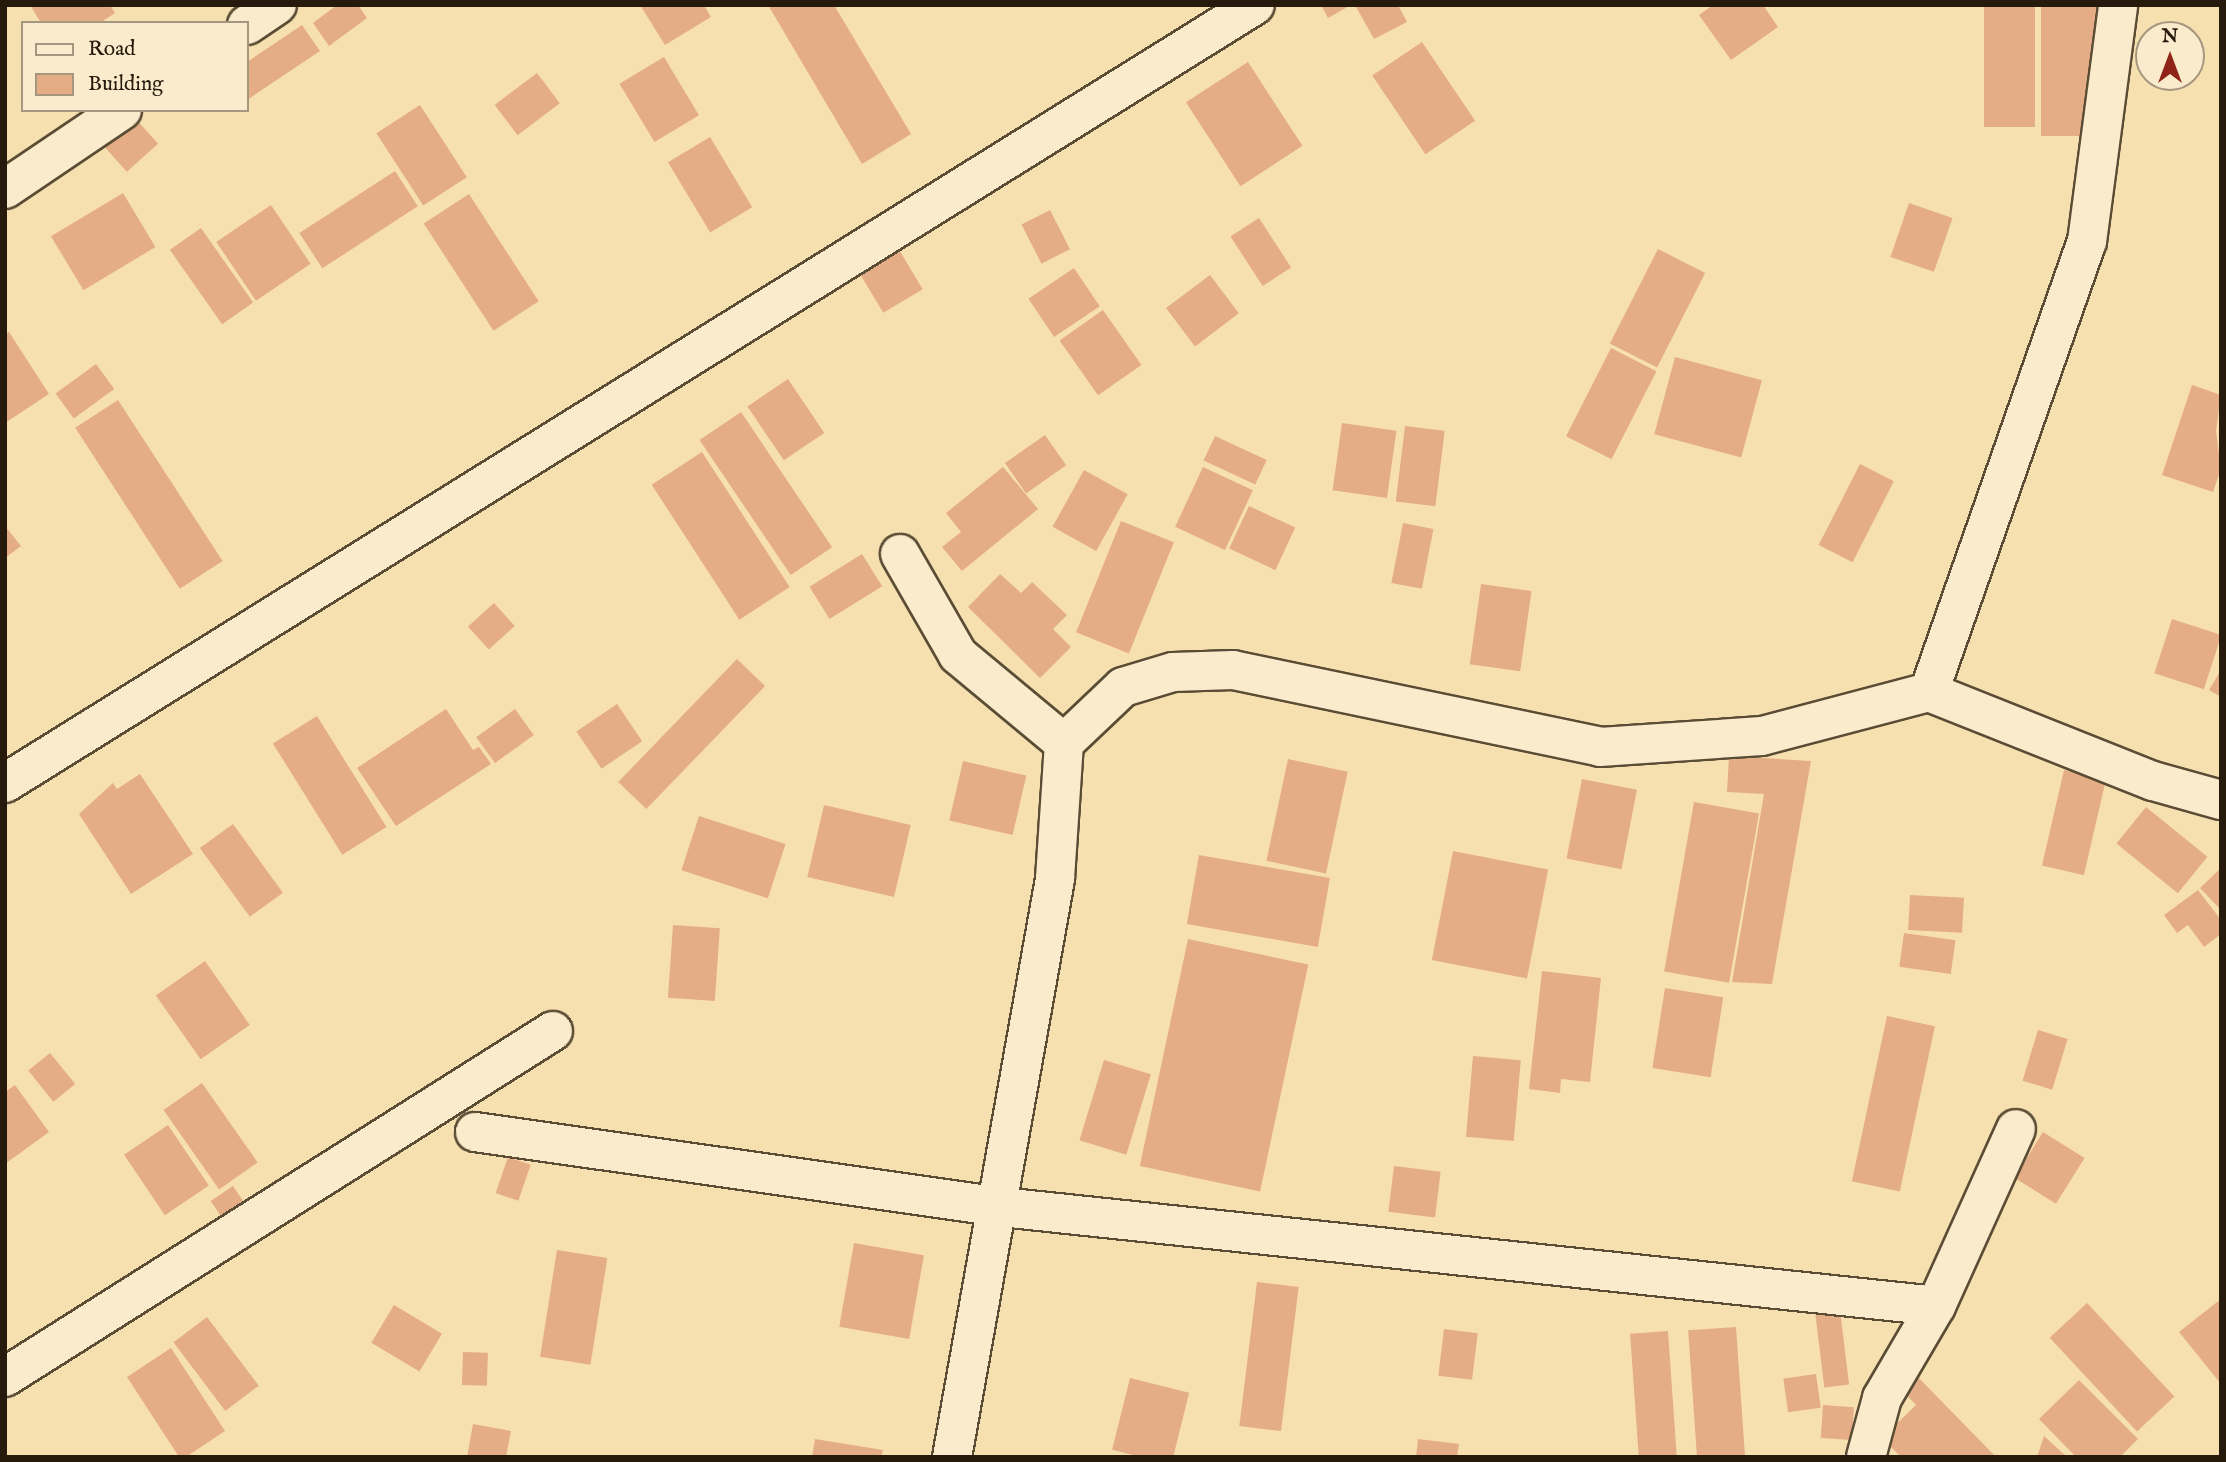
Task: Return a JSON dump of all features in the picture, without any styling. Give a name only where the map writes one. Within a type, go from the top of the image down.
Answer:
[{"type":"street","points":[[248,24],[276,5]]},
{"type":"street","points":[[5,783],[1255,5]]},
{"type":"street","points":[[1929,692],[2087,242],[2118,5]]},
{"type":"street","points":[[5,189],[119,112]]},
{"type":"street","points":[[900,554],[958,655],[1065,743]]},
{"type":"street","points":[[951,1457],[1000,1206],[1055,879],[1065,743],[1123,687],[1173,672],[1233,670],[1600,747],[1762,736],[1929,692],[2153,781],[2221,800]]},
{"type":"street","points":[[5,1377],[553,1031]]},
{"type":"street","points":[[1866,1457],[1882,1398],[1936,1306],[2016,1129]]},
{"type":"street","points":[[475,1132],[1000,1206],[1936,1306]]},
{"type":"building","points":[[30,5],[110,5],[115,13],[103,21],[40,21]]},
{"type":"building","points":[[337,5],[358,5],[367,18],[329,46],[313,23]]},
{"type":"building","points":[[640,5],[704,5],[711,17],[665,45]]},
{"type":"building","points":[[768,5],[834,5],[911,134],[862,164]]},
{"type":"building","points":[[1321,5],[1351,5],[1328,18]]},
{"type":"building","points":[[1355,5],[1398,5],[1407,22],[1374,39]]},
{"type":"building","points":[[1713,5],[1763,5],[1778,27],[1731,60],[1699,15]]},
{"type":"building","points":[[1984,5],[2035,5],[2035,127],[1984,127]]},
{"type":"building","points":[[2041,5],[2096,5],[2096,136],[2041,136]]},
{"type":"building","points":[[302,25],[320,51],[248,99],[248,61]]},
{"type":"building","points":[[1422,42],[1475,121],[1425,154],[1372,76]]},
{"type":"building","points":[[664,57],[699,115],[654,142],[619,84]]},
{"type":"building","points":[[1248,62],[1302,146],[1240,186],[1186,102]]},
{"type":"building","points":[[537,73],[560,103],[518,135],[495,105]]},
{"type":"building","points":[[420,105],[467,177],[423,205],[376,133]]},
{"type":"building","points":[[134,117],[158,144],[127,172],[103,145]]},
{"type":"building","points":[[710,137],[752,207],[710,233],[668,162]]},
{"type":"building","points":[[395,171],[418,206],[322,268],[299,233]]},
{"type":"building","points":[[123,193],[155,247],[83,290],[51,236]]},
{"type":"building","points":[[469,194],[539,301],[493,331],[424,223]]},
{"type":"building","points":[[1909,203],[1952,218],[1934,272],[1890,257]]},
{"type":"building","points":[[271,205],[311,264],[256,301],[216,242]]},
{"type":"building","points":[[1050,210],[1070,249],[1041,264],[1021,225]]},
{"type":"building","points":[[1259,218],[1291,267],[1263,286],[1230,237]]},
{"type":"building","points":[[201,228],[253,303],[222,324],[170,250]]},
{"type":"building","points":[[898,248],[923,289],[883,313],[859,272]]},
{"type":"building","points":[[1658,249],[1705,273],[1657,368],[1610,343]]},
{"type":"building","points":[[1074,268],[1100,306],[1054,337],[1028,299]]},
{"type":"building","points":[[1210,275],[1239,313],[1195,346],[1166,308]]},
{"type":"building","points":[[1103,310],[1141,365],[1098,395],[1060,340]]},
{"type":"building","points":[[9,332],[49,394],[5,423],[5,334]]},
{"type":"building","points":[[1611,348],[1656,371],[1611,459],[1566,436]]},
{"type":"building","points":[[1675,357],[1762,380],[1741,458],[1654,434]]},
{"type":"building","points":[[96,364],[114,389],[74,418],[56,393]]},
{"type":"building","points":[[788,379],[824,433],[784,460],[747,406]]},
{"type":"building","points":[[2192,385],[2221,395],[2216,431],[2221,469],[2213,492],[2162,475]]},
{"type":"building","points":[[118,400],[223,561],[180,589],[75,428]]},
{"type":"building","points":[[741,412],[832,547],[791,575],[700,440]]},
{"type":"building","points":[[1342,423],[1396,431],[1387,498],[1333,490]]},
{"type":"building","points":[[1405,426],[1445,431],[1435,506],[1396,501]]},
{"type":"building","points":[[1045,435],[1066,465],[1026,493],[1005,463]]},
{"type":"building","points":[[1215,436],[1267,460],[1255,485],[1204,460]]},
{"type":"building","points":[[702,452],[790,587],[739,620],[652,485]]},
{"type":"building","points":[[1860,464],[1894,481],[1853,562],[1819,545]]},
{"type":"building","points":[[1003,467],[1038,509],[962,571],[942,547],[961,532],[946,513]]},
{"type":"building","points":[[1203,467],[1253,490],[1225,550],[1175,527]]},
{"type":"building","points":[[1084,470],[1128,494],[1096,551],[1052,527]]},
{"type":"building","points":[[1249,506],[1295,528],[1275,570],[1229,549]]},
{"type":"building","points":[[1121,521],[1174,542],[1129,654],[1076,632]]},
{"type":"building","points":[[1403,523],[1433,529],[1422,589],[1391,583]]},
{"type":"building","points":[[5,526],[21,546],[5,558]]},
{"type":"building","points":[[862,554],[882,586],[830,619],[809,587]]},
{"type":"building","points":[[1000,574],[1021,593],[1032,582],[1067,615],[1053,629],[1071,647],[1040,678],[968,607]]},
{"type":"building","points":[[1481,584],[1532,591],[1520,671],[1470,664]]},
{"type":"building","points":[[494,603],[515,626],[489,649],[468,626]]},
{"type":"building","points":[[2172,619],[2221,635],[2204,689],[2154,673]]},
{"type":"building","points":[[737,659],[765,686],[646,809],[618,782]]},
{"type":"building","points":[[2221,670],[2221,697],[2209,690]]},
{"type":"building","points":[[617,704],[642,741],[602,769],[576,731]]},
{"type":"building","points":[[446,709],[473,750],[479,747],[491,764],[396,826],[357,768]]},
{"type":"building","points":[[515,709],[534,735],[495,763],[476,737]]},
{"type":"building","points":[[317,716],[386,827],[342,855],[273,744]]},
{"type":"building","points":[[1729,756],[1811,761],[1772,984],[1732,982],[1764,794],[1727,792]]},
{"type":"building","points":[[1288,759],[1348,772],[1326,873],[1266,861]]},
{"type":"building","points":[[963,761],[1026,776],[1013,835],[949,820]]},
{"type":"building","points":[[2064,770],[2106,780],[2084,875],[2042,865]]},
{"type":"building","points":[[140,774],[193,854],[131,894],[79,814],[113,783],[117,789]]},
{"type":"building","points":[[1582,779],[1637,790],[1622,869],[1567,859]]},
{"type":"building","points":[[1694,802],[1759,813],[1729,983],[1664,971]]},
{"type":"building","points":[[824,805],[911,825],[894,897],[807,877]]},
{"type":"building","points":[[2146,807],[2207,857],[2178,893],[2116,844]]},
{"type":"building","points":[[699,816],[786,844],[768,898],[681,870]]},
{"type":"building","points":[[233,824],[283,893],[250,917],[200,848]]},
{"type":"building","points":[[1453,851],[1548,870],[1527,978],[1432,960]]},
{"type":"building","points":[[1199,855],[1330,878],[1318,947],[1187,924]]},
{"type":"building","points":[[2221,868],[2221,910],[2200,888]]},
{"type":"building","points":[[2198,890],[2221,920],[2221,934],[2204,947],[2188,925],[2177,933],[2164,915]]},
{"type":"building","points":[[1910,895],[1964,898],[1962,933],[1908,930]]},
{"type":"building","points":[[673,925],[720,928],[715,1001],[668,998]]},
{"type":"building","points":[[1904,933],[1955,940],[1951,974],[1899,967]]},
{"type":"building","points":[[1188,939],[1308,965],[1260,1192],[1140,1166]]},
{"type":"building","points":[[205,961],[250,1025],[201,1059],[156,995]]},
{"type":"building","points":[[1542,971],[1601,978],[1590,1082],[1561,1079],[1560,1093],[1529,1089]]},
{"type":"building","points":[[1665,988],[1723,997],[1711,1077],[1652,1068]]},
{"type":"building","points":[[1887,1016],[1935,1026],[1900,1191],[1852,1181]]},
{"type":"building","points":[[2038,1030],[2068,1039],[2052,1090],[2023,1081]]},
{"type":"building","points":[[50,1053],[75,1084],[53,1102],[28,1071]]},
{"type":"building","points":[[1473,1056],[1521,1060],[1514,1141],[1466,1137]]},
{"type":"building","points":[[1104,1060],[1151,1074],[1126,1155],[1079,1140]]},
{"type":"building","points":[[202,1083],[258,1162],[219,1189],[163,1110]]},
{"type":"building","points":[[15,1085],[49,1132],[5,1164],[5,1092]]},
{"type":"building","points":[[168,1125],[209,1186],[165,1215],[124,1155]]},
{"type":"building","points":[[2043,1132],[2085,1158],[2056,1204],[2014,1178]]},
{"type":"building","points":[[508,1157],[531,1165],[518,1201],[496,1193]]},
{"type":"building","points":[[1394,1166],[1441,1172],[1435,1217],[1388,1212]]},
{"type":"building","points":[[233,1186],[245,1204],[223,1219],[211,1201]]},
{"type":"building","points":[[854,1243],[924,1255],[909,1339],[839,1327]]},
{"type":"building","points":[[557,1250],[607,1258],[590,1365],[540,1357]]},
{"type":"building","points":[[1257,1282],[1299,1287],[1281,1431],[1239,1426]]},
{"type":"building","points":[[2221,1299],[2221,1384],[2179,1332]]},
{"type":"building","points":[[2087,1303],[2174,1397],[2137,1431],[2050,1338]]},
{"type":"building","points":[[394,1305],[442,1334],[419,1372],[371,1343]]},
{"type":"building","points":[[1840,1310],[1849,1384],[1824,1387],[1815,1313]]},
{"type":"building","points":[[207,1317],[259,1386],[225,1411],[173,1342]]},
{"type":"building","points":[[1736,1327],[1745,1457],[1697,1457],[1688,1330]]},
{"type":"building","points":[[1444,1329],[1478,1333],[1472,1380],[1438,1376]]},
{"type":"building","points":[[1668,1331],[1677,1457],[1639,1457],[1630,1334]]},
{"type":"building","points":[[171,1348],[225,1431],[186,1457],[179,1457],[127,1377]]},
{"type":"building","points":[[463,1352],[488,1353],[487,1386],[462,1385]]},
{"type":"building","points":[[1913,1372],[1996,1457],[1901,1457],[1882,1438],[1916,1405],[1898,1386]]},
{"type":"building","points":[[1816,1374],[1821,1408],[1788,1412],[1783,1379]]},
{"type":"building","points":[[1130,1378],[1189,1393],[1173,1457],[1141,1457],[1112,1450]]},
{"type":"building","points":[[2079,1380],[2138,1439],[2120,1457],[2076,1457],[2039,1419]]},
{"type":"building","points":[[1823,1405],[1854,1407],[1852,1440],[1821,1438]]},
{"type":"building","points":[[473,1424],[511,1431],[506,1457],[467,1457]]},
{"type":"building","points":[[2044,1436],[2067,1457],[2037,1457]]},
{"type":"building","points":[[815,1439],[883,1450],[881,1457],[812,1457]]},
{"type":"building","points":[[1418,1439],[1459,1444],[1457,1457],[1416,1457]]}]
